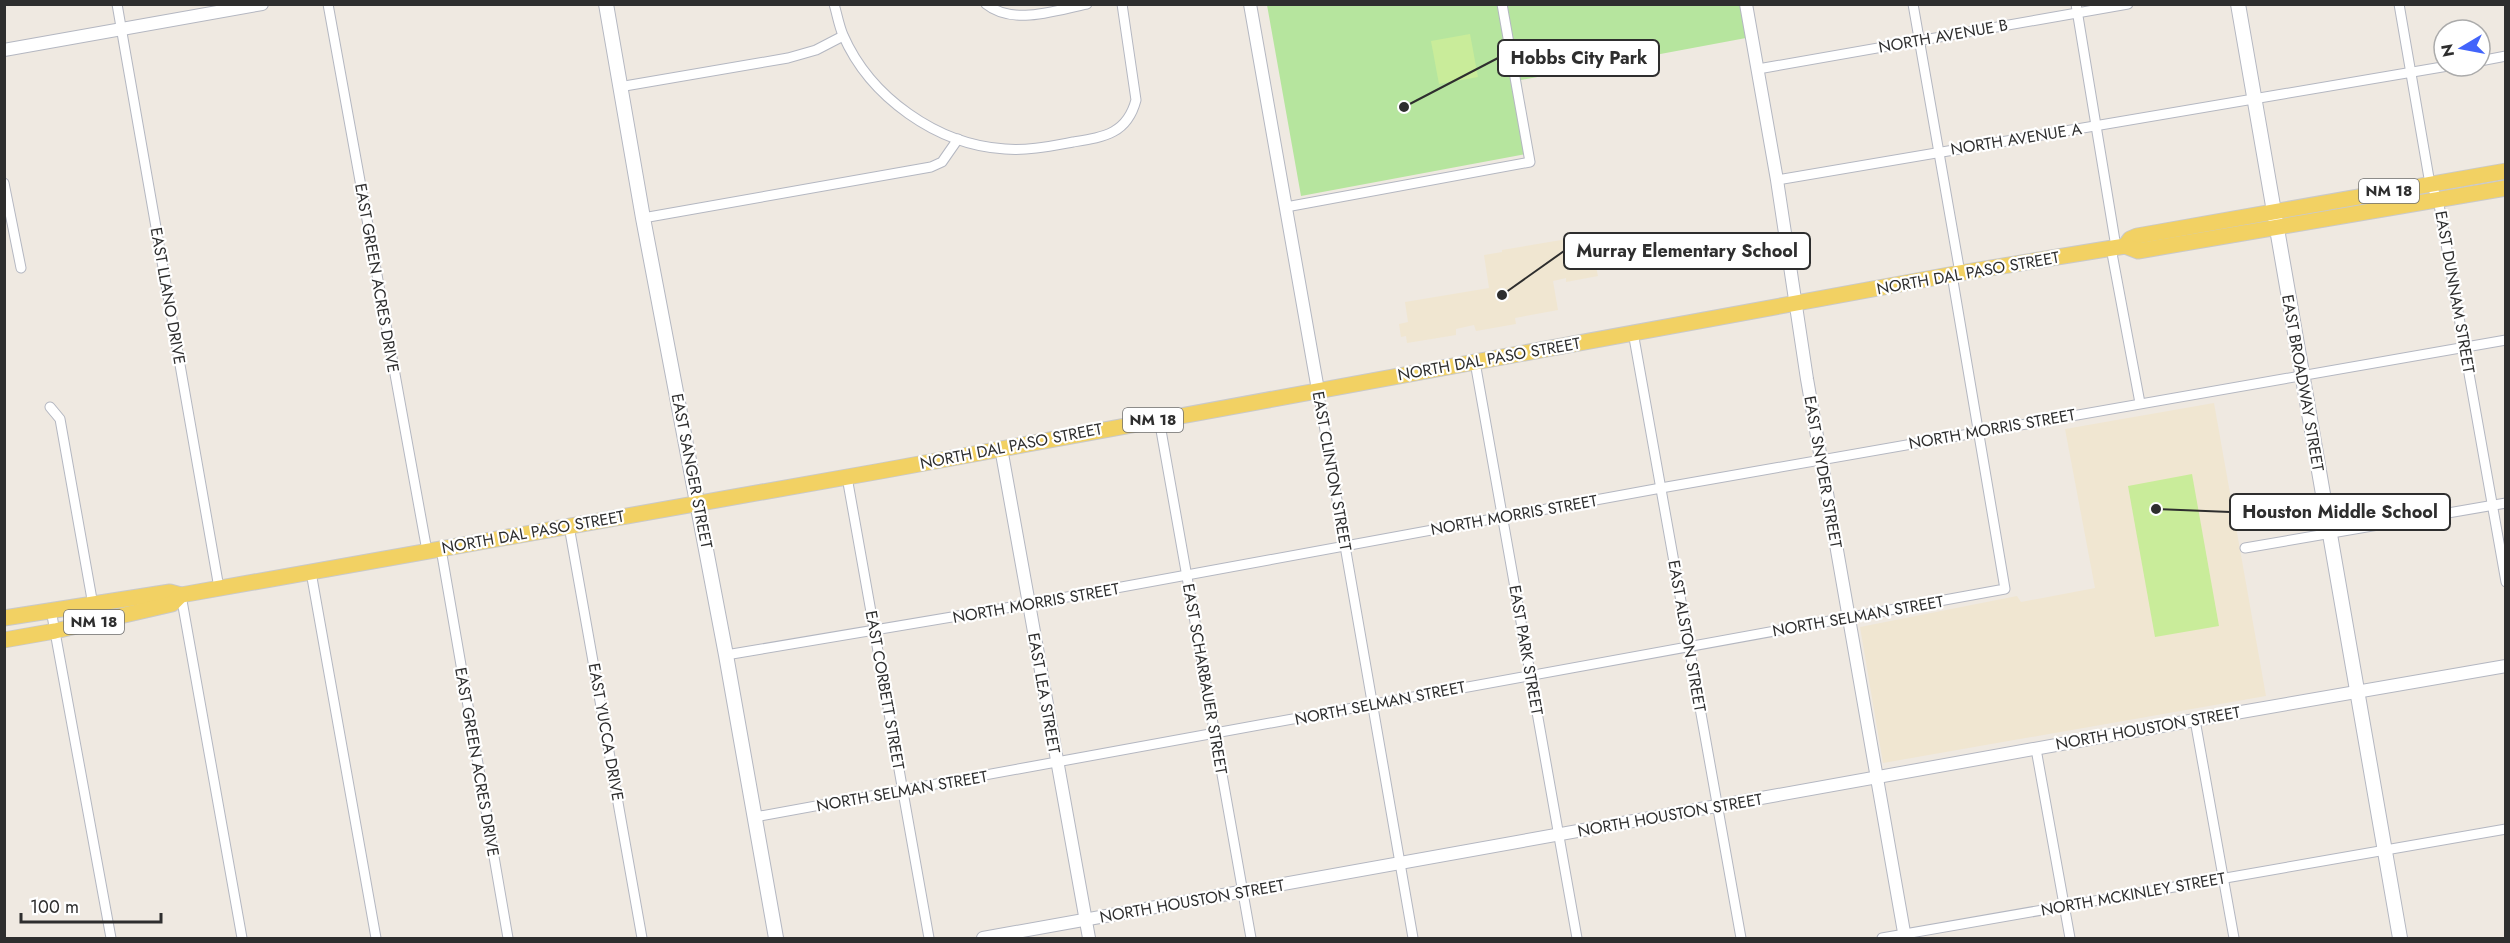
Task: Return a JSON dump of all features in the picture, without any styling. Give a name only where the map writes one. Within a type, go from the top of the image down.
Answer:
[{"type":"main road","name":"EAST SANGER STREET","points":[[606,4],[643,218],[698,502],[776,939]]},
{"type":"main road","name":"EAST BROADWAY STREET","points":[[2238,4],[2400,939]]},
{"type":"main road","name":"NM 18","points":[[2273,212],[2505,171]]},
{"type":"main road","name":"NM 18","points":[[2276,228],[2505,188]]},
{"type":"main road","name":"NORTH DAL PASO STREET","points":[[2117,247],[2137,236],[2273,212]]},
{"type":"main road","name":"NORTH DAL PASO STREET","points":[[4,618],[170,592],[181,595],[847,477],[1956,274],[2117,247],[2138,251],[2276,228]]},
{"type":"main road","name":"NORTH DAL PASO STREET","points":[[4,640],[55,631],[172,604],[181,595]]},
{"type":"street","name":"EAST LLANO DRIVE","points":[[117,4],[219,588]]},
{"type":"street","points":[[4,50],[262,4]]},
{"type":"street","name":"EAST GREEN ACRES DRIVE","points":[[328,4],[508,939]]},
{"type":"street","points":[[834,4],[843,36],[859,64],[875,85],[908,113],[958,139],[1004,149],[1041,148],[1105,136],[1120,129],[1133,111],[1136,100],[1122,4]]},
{"type":"street","points":[[986,4],[992,10],[1020,16],[1087,4]]},
{"type":"street","name":"EAST CLINTON STREET","points":[[1250,4],[1413,939]]},
{"type":"street","points":[[1286,207],[1530,162],[1502,4]]},
{"type":"street","name":"EAST SNYDER STREET","points":[[1746,4],[1777,180],[1821,460],[1905,936]]},
{"type":"street","points":[[1912,4],[1940,152],[1980,432]]},
{"type":"street","name":"NORTH AVENUE B","points":[[1758,69],[2077,9],[2128,4]]},
{"type":"street","name":"EAST DUNNAM STREET","points":[[2399,4],[2430,184],[2438,199],[2505,582]]},
{"type":"street","points":[[2077,9],[2117,247],[2139,403]]},
{"type":"street","points":[[620,87],[788,58],[816,50],[843,36]]},
{"type":"street","name":"NORTH AVENUE A","points":[[1777,180],[2432,69]]},
{"type":"street","points":[[643,218],[932,167],[942,162],[958,139]]},
{"type":"street","points":[[4,183],[21,268]]},
{"type":"street","name":"EAST ALSTON STREET","points":[[1634,333],[1741,939]]},
{"type":"street","name":"NORTH MORRIS STREET","points":[[726,656],[1029,604],[2139,403],[2505,340]]},
{"type":"street","name":"EAST PARK STREET","points":[[1475,362],[1577,939]]},
{"type":"street","points":[[50,407],[60,419],[96,622]]},
{"type":"street","name":"EAST SCHARBAUER STREET","points":[[1160,419],[1251,939]]},
{"type":"street","name":"NORTH SELMAN STREET","points":[[755,817],[2006,589],[1980,432]]},
{"type":"street","name":"EAST LEA STREET","points":[[1000,448],[1089,939]]},
{"type":"street","name":"EAST CORBETT STREET","points":[[847,477],[929,939]]},
{"type":"street","points":[[2245,548],[2505,503]]},
{"type":"street","name":"EAST YUCCA DRIVE","points":[[569,526],[642,939]]},
{"type":"street","points":[[311,572],[376,939]]},
{"type":"street","points":[[181,595],[242,939]]},
{"type":"street","points":[[51,610],[111,939]]},
{"type":"street","name":"NORTH HOUSTON STREET","points":[[983,939],[2505,666]]},
{"type":"street","points":[[2195,720],[2225,878],[2234,939]]},
{"type":"street","points":[[2036,749],[2070,939]]},
{"type":"street","name":"NORTH MCKINLEY STREET","points":[[1882,939],[2505,829]]},
{"type":"shaded area","points":[[1585,236],[1589,258],[1594,257],[1598,276],[1566,282],[1566,278],[1553,281],[1558,310],[1515,318],[1516,324],[1476,331],[1474,325],[1456,329],[1456,335],[1407,343],[1406,336],[1401,337],[1399,324],[1408,322],[1405,302],[1489,288],[1484,255]]},
{"type":"shaded area","points":[[2214,403],[2266,696],[1883,763],[1860,627],[2017,596],[2021,602],[2095,588],[2065,429]]},
{"type":"green space","points":[[1267,5],[1741,5],[1746,38],[1521,80],[1526,154],[1301,196]]},
{"type":"green space","points":[[1470,34],[1478,77],[1439,84],[1431,41]]},
{"type":"green space","points":[[2192,474],[2219,626],[2155,637],[2128,486]]},
{"type":"place","name":"Hobbs City Park","points":[[1404,107]]},
{"type":"place","name":"Murray Elementary School","points":[[1502,295]]},
{"type":"place","name":"Houston Middle School","points":[[2156,509]]}]
